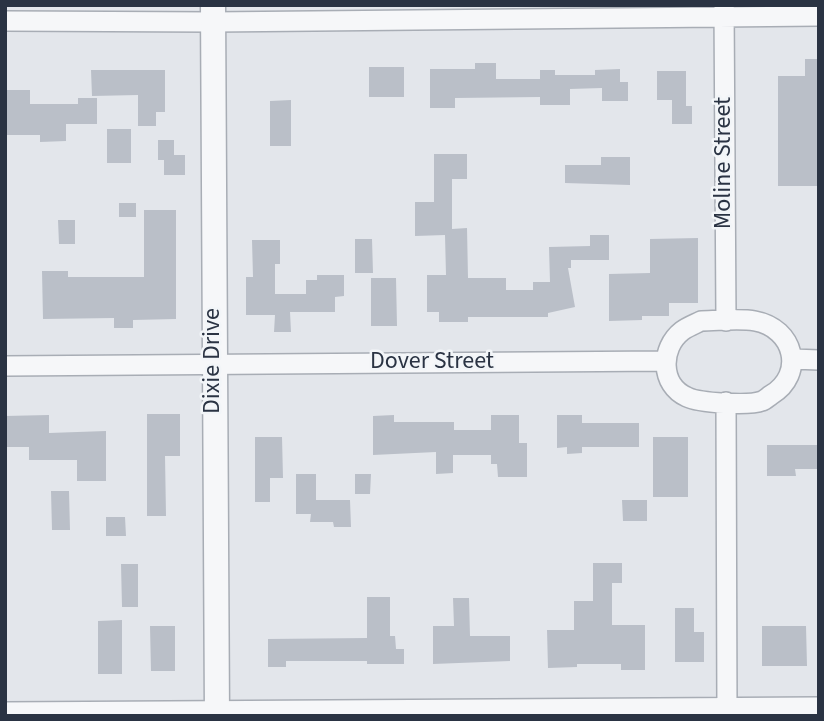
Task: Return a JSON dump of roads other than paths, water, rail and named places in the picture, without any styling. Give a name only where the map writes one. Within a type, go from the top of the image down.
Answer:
[{"type":"street","points":[[5,21],[213,14],[724,11],[819,16]]},
{"type":"street","name":"Moline Street","points":[[724,11],[726,321]]},
{"type":"street","name":"Dixie Drive","points":[[213,14],[217,713]]},
{"type":"street","points":[[701,321],[756,321],[772,329],[787,343],[793,359],[790,377],[777,392],[761,402],[689,398],[677,391],[668,377],[665,361],[670,344],[682,331],[701,321]]},
{"type":"street","points":[[793,359],[819,360]]},
{"type":"street","name":"Dover Street","points":[[5,366],[665,361]]},
{"type":"street","points":[[726,402],[727,712]]},
{"type":"street","points":[[5,712],[727,712],[819,707]]}]
